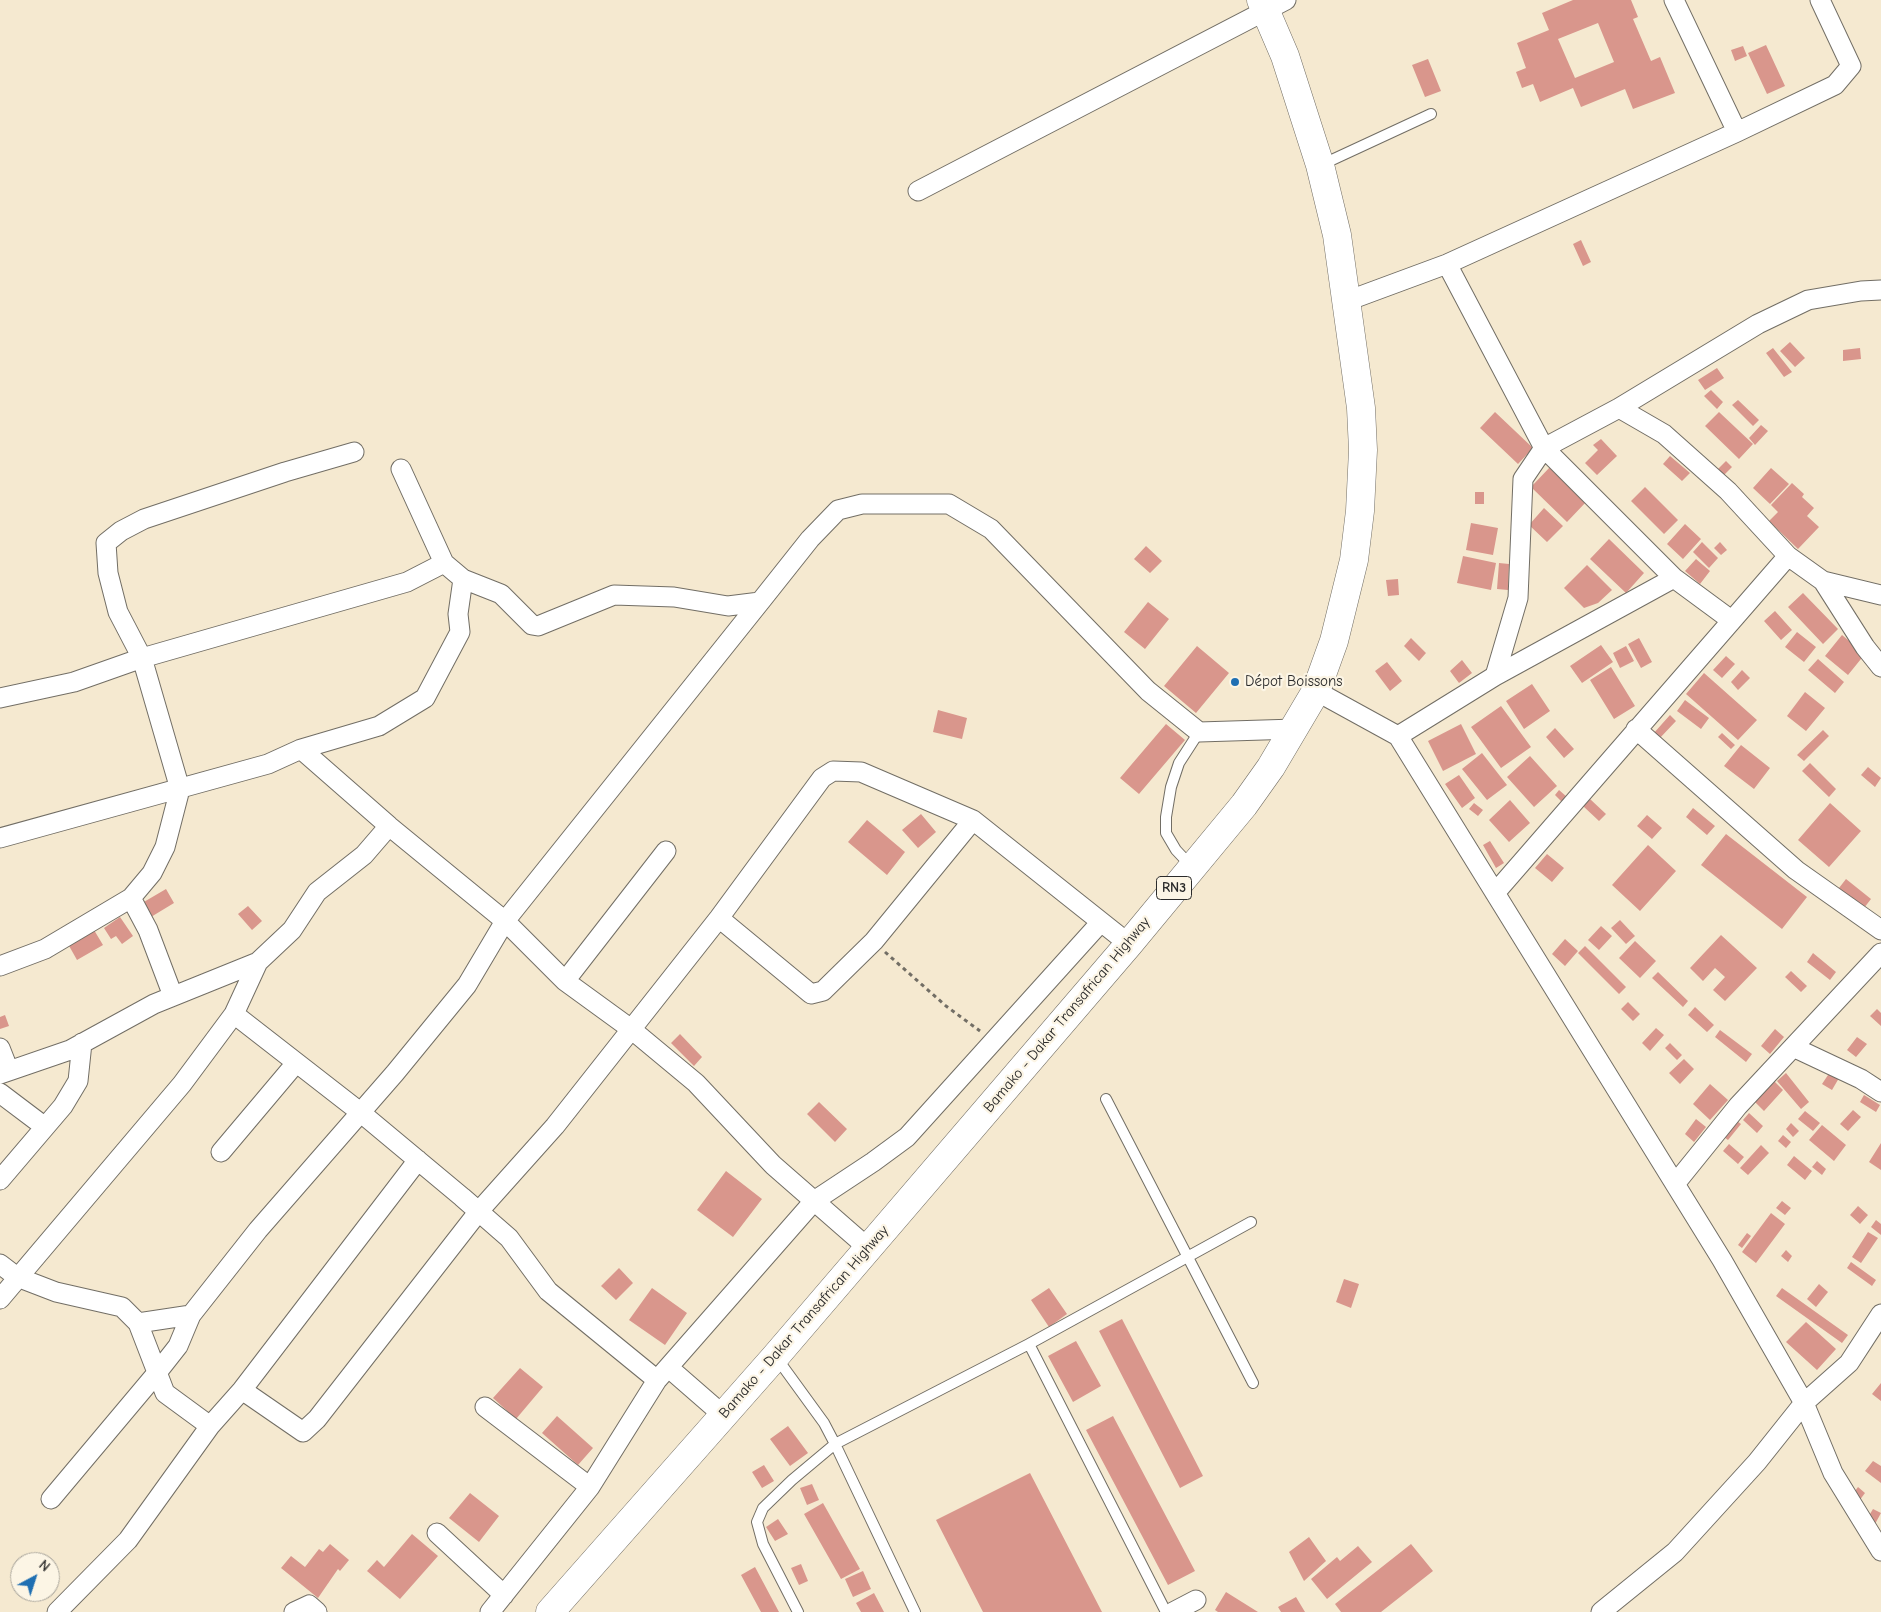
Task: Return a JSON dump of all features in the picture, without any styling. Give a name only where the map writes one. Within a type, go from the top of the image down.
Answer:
[{"type":"highway","name":"Bamako - Dakar Transafrican Highway","points":[[550,1612],[775,1357],[1129,944],[1191,866],[1244,805],[1272,768],[1316,691],[1334,641],[1347,594],[1360,511],[1363,450],[1361,408],[1337,235],[1320,165],[1270,3]]},
{"type":"street","points":[[1674,0],[1737,132]]},
{"type":"street","points":[[1347,301],[1446,264],[1737,132],[1835,85],[1851,66],[1820,0]]},
{"type":"street","points":[[918,191],[1270,3]]},
{"type":"street","points":[[1446,264],[1544,448],[1674,578],[1730,620]]},
{"type":"street","points":[[1495,676],[1518,598],[1523,479],[1544,448],[1619,408],[1758,324],[1808,300],[1861,290],[1881,290]]},
{"type":"street","points":[[1619,408],[1664,434],[1728,492],[1788,556],[1823,581],[1881,595]]},
{"type":"street","points":[[0,966],[45,949],[131,898],[152,873],[165,847],[180,789],[142,658],[118,612],[108,573],[106,543],[121,531],[144,519],[285,472],[354,452]]},
{"type":"street","points":[[401,469],[444,563],[463,579],[501,594],[532,626],[538,626],[614,595],[674,597],[728,606],[760,602]]},
{"type":"street","points":[[51,1499],[178,1346],[191,1315],[258,1230],[467,985],[505,920],[810,539],[838,510],[862,504],[949,504],[991,529],[1148,691],[1176,716],[1199,732],[1295,729]]},
{"type":"street","points":[[1495,893],[1730,620],[1788,556]]},
{"type":"street","points":[[0,698],[74,682],[142,658],[407,582],[444,563]]},
{"type":"street","points":[[1398,736],[1495,676],[1674,578]]},
{"type":"street","points":[[0,838],[268,764],[302,749],[379,726],[425,698],[460,632],[458,614],[463,579]]},
{"type":"street","points":[[1823,581],[1865,647],[1881,667]]},
{"type":"street","points":[[1316,691],[1398,736],[1722,1260],[1804,1403],[1833,1474],[1881,1551]]},
{"type":"street","points":[[1636,729],[1796,870],[1881,930]]},
{"type":"street","points":[[302,749],[389,826],[505,920],[565,980],[631,1029],[696,1083],[773,1165],[868,1248]]},
{"type":"street","points":[[242,1390],[303,1432],[317,1419],[479,1211],[555,1126],[719,918],[822,778],[833,771],[861,772],[973,820],[1129,944]]},
{"type":"street","points":[[719,918],[811,994],[823,991],[874,941],[973,820]]},
{"type":"street","points":[[0,1048],[5,1073],[70,1050],[119,1022],[173,996],[258,962],[292,930],[317,892],[364,855],[389,826]]},
{"type":"street","points":[[565,980],[666,851]]},
{"type":"street","points":[[131,898],[148,930],[173,996]]},
{"type":"street","points":[[490,1612],[590,1487],[663,1374],[814,1201],[907,1137],[1101,922]]},
{"type":"street","points":[[1675,1184],[1738,1106],[1881,953]]},
{"type":"street","points":[[0,1300],[17,1277],[182,1084],[234,1014],[258,962]]},
{"type":"street","points":[[234,1014],[360,1112],[479,1211],[509,1238],[548,1291],[723,1415]]},
{"type":"street","points":[[0,1180],[63,1106],[78,1081],[82,1043]]},
{"type":"street","points":[[1793,1047],[1861,1079],[1881,1092]]},
{"type":"street","points":[[221,1152],[296,1063]]},
{"type":"street","points":[[0,1093],[45,1127]]},
{"type":"street","points":[[57,1612],[128,1540],[210,1426],[242,1390],[418,1160]]},
{"type":"street","points":[[0,1264],[17,1277],[56,1292],[122,1307],[138,1323],[150,1350],[156,1374],[165,1393],[210,1426]]},
{"type":"street","points":[[1601,1612],[1675,1552],[1757,1462],[1804,1403],[1849,1363],[1881,1314]]},
{"type":"street","points":[[138,1323],[191,1315]]},
{"type":"street","points":[[485,1407],[590,1487]]},
{"type":"street","points":[[438,1532],[504,1595]]},
{"type":"street","points":[[1173,1612],[1196,1600]]},
{"type":"street","points":[[294,1612],[309,1605],[317,1612]]},
{"type":"lane","points":[[1320,165],[1431,114]]},
{"type":"lane","points":[[1191,866],[1176,850],[1166,832],[1166,817],[1171,787],[1179,763],[1199,732]]},
{"type":"lane","points":[[1106,1099],[1253,1383]]},
{"type":"lane","points":[[798,1612],[763,1544],[757,1522],[763,1508],[792,1480],[835,1444],[1029,1344],[1251,1222]]},
{"type":"lane","points":[[1029,1344],[1166,1612]]},
{"type":"lane","points":[[775,1357],[824,1423],[914,1612]]},
{"type":"path","points":[[874,941],[906,972],[946,1006],[994,1041]]},
{"type":"building","points":[[1573,0],[1631,0],[1638,17],[1633,19],[1651,61],[1660,57],[1675,93],[1633,109],[1625,89],[1581,107],[1573,88],[1540,102],[1533,84],[1522,88],[1516,72],[1526,68],[1517,43],[1549,30],[1542,13]],"holes":[[[1598,23],[1614,62],[1575,78],[1558,39]]]},
{"type":"building","points":[[1766,45],[1785,86],[1767,94],[1748,53]]},
{"type":"building","points":[[1743,46],[1747,56],[1735,61],[1731,50]]},
{"type":"building","points":[[1428,59],[1441,91],[1425,97],[1412,65]]},
{"type":"building","points":[[1581,240],[1591,262],[1583,266],[1573,244]]},
{"type":"building","points":[[1790,342],[1805,358],[1795,367],[1780,351]]},
{"type":"building","points":[[1773,348],[1792,372],[1784,377],[1766,353]]},
{"type":"building","points":[[1860,348],[1861,359],[1843,361],[1843,350]]},
{"type":"building","points":[[1717,368],[1724,378],[1705,390],[1698,380]]},
{"type":"building","points":[[1711,390],[1723,402],[1717,409],[1704,396]]},
{"type":"building","points":[[1738,400],[1759,420],[1753,426],[1732,405]]},
{"type":"building","points":[[1495,412],[1533,448],[1518,464],[1480,428]]},
{"type":"building","points":[[1719,412],[1753,444],[1739,459],[1705,426]]},
{"type":"building","points":[[1761,425],[1768,431],[1755,445],[1749,438]]},
{"type":"building","points":[[1601,439],[1617,456],[1597,475],[1585,463],[1598,450],[1593,445]]},
{"type":"building","points":[[1670,456],[1690,473],[1682,481],[1663,464]]},
{"type":"building","points":[[1726,461],[1732,467],[1724,475],[1718,469]]},
{"type":"building","points":[[1550,467],[1586,502],[1567,522],[1531,487]]},
{"type":"building","points":[[1771,468],[1789,484],[1770,504],[1753,488]]},
{"type":"building","points":[[1792,483],[1804,494],[1802,497],[1814,508],[1807,516],[1819,527],[1798,549],[1769,521],[1778,512],[1771,505]]},
{"type":"building","points":[[1645,487],[1678,520],[1664,534],[1631,501]]},
{"type":"building","points":[[1475,492],[1484,492],[1484,504],[1475,504]]},
{"type":"building","points":[[1544,508],[1563,526],[1547,542],[1529,525]]},
{"type":"building","points":[[1471,523],[1498,528],[1493,555],[1466,550]]},
{"type":"building","points":[[1685,524],[1701,539],[1683,559],[1667,544]]},
{"type":"building","points":[[1609,539],[1644,573],[1626,593],[1590,559]]},
{"type":"building","points":[[1702,542],[1718,558],[1709,568],[1693,552]]},
{"type":"building","points":[[1720,542],[1727,550],[1721,555],[1714,548]]},
{"type":"building","points":[[1146,546],[1162,561],[1150,573],[1134,559]]},
{"type":"building","points":[[1463,556],[1496,563],[1491,590],[1457,583]]},
{"type":"building","points":[[1696,559],[1710,571],[1700,584],[1685,571]]},
{"type":"building","points":[[1499,563],[1509,564],[1508,590],[1497,589]]},
{"type":"building","points":[[1587,565],[1612,590],[1598,603],[1584,608],[1564,588]]},
{"type":"building","points":[[1398,579],[1399,595],[1388,596],[1386,580]]},
{"type":"building","points":[[1803,593],[1838,629],[1823,644],[1788,607]]},
{"type":"building","points":[[1148,602],[1169,619],[1145,649],[1124,632]]},
{"type":"building","points":[[1775,611],[1792,630],[1781,640],[1764,621]]},
{"type":"building","points":[[1797,632],[1816,647],[1804,662],[1785,647]]},
{"type":"building","points":[[1842,635],[1865,654],[1848,675],[1825,656]]},
{"type":"building","points":[[1411,638],[1426,653],[1419,661],[1404,646]]},
{"type":"building","points":[[1639,638],[1652,662],[1641,668],[1628,644]]},
{"type":"building","points":[[1601,645],[1613,662],[1582,683],[1570,666]]},
{"type":"building","points":[[1197,646],[1229,673],[1196,713],[1164,686]]},
{"type":"building","points":[[1626,646],[1634,661],[1620,668],[1613,653]]},
{"type":"building","points":[[1726,656],[1735,664],[1722,678],[1713,670]]},
{"type":"building","points":[[1818,659],[1844,682],[1835,693],[1808,670]]},
{"type":"building","points":[[1462,660],[1472,673],[1459,683],[1450,671]]},
{"type":"building","points":[[1387,662],[1402,681],[1390,691],[1375,671]]},
{"type":"building","points":[[1611,667],[1635,706],[1614,719],[1590,680]]},
{"type":"building","points":[[1742,670],[1750,678],[1738,690],[1731,682]]},
{"type":"building","points":[[1704,673],[1757,720],[1738,740],[1686,694]]},
{"type":"building","points":[[1532,684],[1550,711],[1524,729],[1506,701]]},
{"type":"building","points":[[1805,692],[1825,708],[1806,731],[1787,716]]},
{"type":"building","points":[[1685,700],[1709,718],[1701,729],[1677,711]]},
{"type":"building","points":[[1501,706],[1531,747],[1501,768],[1471,727]]},
{"type":"building","points":[[938,710],[967,718],[962,739],[933,732]]},
{"type":"building","points":[[1670,715],[1676,721],[1659,739],[1653,734]]},
{"type":"building","points":[[1166,724],[1185,740],[1139,794],[1120,778]]},
{"type":"building","points":[[1461,724],[1476,754],[1443,771],[1428,741]]},
{"type":"building","points":[[1555,728],[1574,749],[1564,758],[1546,737]]},
{"type":"building","points":[[1823,730],[1829,736],[1804,761],[1797,755]]},
{"type":"building","points":[[1722,733],[1735,745],[1731,749],[1718,737]]},
{"type":"building","points":[[1741,745],[1770,768],[1754,789],[1724,766]]},
{"type":"building","points":[[1482,753],[1507,785],[1487,800],[1462,769]]},
{"type":"building","points":[[1530,756],[1557,786],[1534,807],[1507,777]]},
{"type":"building","points":[[1810,763],[1836,789],[1829,797],[1802,771]]},
{"type":"building","points":[[1868,767],[1881,778],[1875,787],[1861,775]]},
{"type":"building","points":[[1459,775],[1475,798],[1462,808],[1445,784]]},
{"type":"building","points":[[1559,790],[1567,797],[1562,802],[1555,795]]},
{"type":"building","points":[[1590,799],[1606,814],[1599,821],[1583,806]]},
{"type":"building","points":[[1510,800],[1530,823],[1509,842],[1489,820]]},
{"type":"building","points":[[1474,803],[1483,810],[1478,816],[1469,809]]},
{"type":"building","points":[[1830,803],[1861,831],[1829,867],[1798,840]]},
{"type":"building","points":[[1693,808],[1715,826],[1707,835],[1686,817]]},
{"type":"building","points":[[921,814],[936,832],[918,848],[902,830]]},
{"type":"building","points":[[1647,815],[1662,828],[1652,839],[1637,826]]},
{"type":"building","points":[[867,820],[905,852],[887,875],[848,842]]},
{"type":"building","points":[[1726,834],[1807,897],[1782,929],[1701,865]]},
{"type":"building","points":[[1490,841],[1504,863],[1496,868],[1483,845]]},
{"type":"building","points":[[1648,845],[1676,871],[1640,911],[1612,885]]},
{"type":"building","points":[[1547,854],[1564,868],[1552,882],[1535,868]]},
{"type":"building","points":[[1846,879],[1871,899],[1864,908],[1839,888]]},
{"type":"building","points":[[166,889],[174,903],[146,920],[137,906]]},
{"type":"building","points":[[248,906],[262,921],[252,930],[238,914]]},
{"type":"building","points":[[120,917],[133,936],[122,944],[116,936],[111,939],[104,928]]},
{"type":"building","points":[[1620,920],[1635,936],[1626,944],[1611,928]]},
{"type":"building","points":[[1601,926],[1612,936],[1599,950],[1588,940]]},
{"type":"building","points":[[94,930],[103,945],[77,960],[68,944]]},
{"type":"building","points":[[1721,935],[1757,968],[1725,1001],[1713,990],[1725,977],[1715,968],[1703,981],[1690,968]]},
{"type":"building","points":[[1565,939],[1578,951],[1565,966],[1552,954]]},
{"type":"building","points":[[1635,941],[1656,961],[1640,978],[1619,958]]},
{"type":"building","points":[[1585,946],[1626,987],[1619,994],[1578,953]]},
{"type":"building","points":[[1813,953],[1836,972],[1830,980],[1807,962]]},
{"type":"building","points":[[1791,971],[1807,986],[1801,992],[1785,977]]},
{"type":"building","points":[[1658,972],[1688,1001],[1683,1007],[1652,978]]},
{"type":"building","points":[[1628,1002],[1640,1014],[1633,1021],[1621,1009]]},
{"type":"building","points":[[1695,1007],[1714,1025],[1707,1032],[1688,1015]]},
{"type":"building","points":[[1877,1009],[1881,1013],[1881,1026],[1870,1016]]},
{"type":"building","points":[[5,1015],[9,1026],[0,1029],[0,1017]]},
{"type":"building","points":[[1656,1028],[1664,1035],[1650,1051],[1642,1043]]},
{"type":"building","points":[[1775,1029],[1784,1037],[1770,1054],[1761,1046]]},
{"type":"building","points":[[1720,1030],[1752,1054],[1746,1062],[1715,1037]]},
{"type":"building","points":[[680,1034],[702,1057],[694,1066],[671,1043]]},
{"type":"building","points":[[1857,1037],[1867,1044],[1856,1057],[1847,1050]]},
{"type":"building","points":[[1670,1043],[1682,1055],[1677,1060],[1665,1048]]},
{"type":"building","points":[[1684,1059],[1694,1069],[1680,1084],[1669,1073]]},
{"type":"building","points":[[1830,1072],[1839,1078],[1832,1090],[1822,1084]]},
{"type":"building","points":[[1786,1073],[1809,1102],[1801,1109],[1777,1081]]},
{"type":"building","points":[[1769,1076],[1783,1090],[1764,1111],[1750,1097]]},
{"type":"building","points":[[1710,1084],[1728,1100],[1710,1120],[1693,1104]]},
{"type":"building","points":[[1864,1095],[1880,1105],[1876,1112],[1860,1102]]},
{"type":"building","points":[[819,1102],[847,1129],[835,1142],[807,1114]]},
{"type":"building","points":[[1853,1110],[1861,1117],[1848,1131],[1840,1124]]},
{"type":"building","points":[[1805,1111],[1820,1123],[1813,1131],[1798,1119]]},
{"type":"building","points":[[1749,1113],[1763,1126],[1757,1133],[1743,1120]]},
{"type":"building","points":[[1733,1118],[1741,1124],[1728,1140],[1720,1134]]},
{"type":"building","points":[[1696,1119],[1706,1127],[1694,1142],[1685,1134]]},
{"type":"building","points":[[1791,1123],[1799,1131],[1793,1137],[1786,1129]]},
{"type":"building","points":[[1822,1125],[1846,1145],[1834,1161],[1809,1140]]},
{"type":"building","points":[[1783,1135],[1791,1142],[1786,1148],[1778,1141]]},
{"type":"building","points":[[1881,1143],[1881,1170],[1869,1162]]},
{"type":"building","points":[[1729,1144],[1744,1157],[1738,1164],[1723,1151]]},
{"type":"building","points":[[1761,1145],[1769,1153],[1748,1175],[1740,1168]]},
{"type":"building","points":[[1794,1156],[1812,1171],[1805,1180],[1787,1165]]},
{"type":"building","points":[[1817,1161],[1826,1169],[1822,1175],[1812,1167]]},
{"type":"building","points":[[726,1171],[762,1199],[733,1237],[697,1210]]},
{"type":"building","points":[[1782,1201],[1791,1208],[1785,1215],[1776,1208]]},
{"type":"building","points":[[1858,1206],[1868,1215],[1860,1224],[1850,1215]]},
{"type":"building","points":[[1771,1213],[1785,1224],[1756,1263],[1742,1252]]},
{"type":"building","points":[[1876,1220],[1881,1224],[1881,1235],[1871,1227]]},
{"type":"building","points":[[1868,1232],[1878,1238],[1861,1263],[1852,1257]]},
{"type":"building","points":[[1747,1233],[1751,1236],[1742,1248],[1738,1245]]},
{"type":"building","points":[[1786,1250],[1792,1256],[1788,1262],[1781,1256]]},
{"type":"building","points":[[1851,1262],[1876,1280],[1872,1286],[1847,1268]]},
{"type":"building","points":[[619,1268],[633,1283],[616,1300],[601,1286]]},
{"type":"building","points":[[1344,1279],[1359,1284],[1351,1308],[1336,1302]]},
{"type":"building","points":[[1819,1284],[1828,1292],[1816,1307],[1807,1299]]},
{"type":"building","points":[[652,1288],[687,1313],[665,1345],[629,1320]]},
{"type":"building","points":[[1049,1288],[1067,1314],[1049,1327],[1031,1300]]},
{"type":"building","points":[[1782,1288],[1848,1335],[1842,1343],[1776,1296]]},
{"type":"building","points":[[1122,1319],[1203,1476],[1180,1488],[1099,1331]]},
{"type":"building","points":[[1806,1322],[1836,1349],[1817,1370],[1786,1342]]},
{"type":"building","points":[[1076,1341],[1101,1386],[1073,1402],[1048,1356]]},
{"type":"building","points":[[520,1368],[543,1387],[516,1419],[493,1398]]},
{"type":"building","points":[[1881,1383],[1881,1401],[1872,1394]]},
{"type":"building","points":[[557,1416],[593,1448],[578,1465],[542,1433]]},
{"type":"building","points":[[1113,1416],[1195,1571],[1168,1585],[1086,1430]]},
{"type":"building","points":[[788,1426],[808,1453],[790,1466],[770,1439]]},
{"type":"building","points":[[1873,1461],[1881,1466],[1881,1483],[1865,1471]]},
{"type":"building","points":[[764,1465],[774,1481],[762,1488],[752,1472]]},
{"type":"building","points":[[1030,1473],[1102,1612],[983,1612],[936,1520]]},
{"type":"building","points":[[812,1484],[819,1500],[807,1505],[800,1488]]},
{"type":"building","points":[[1858,1487],[1865,1493],[1859,1501],[1852,1495]]},
{"type":"building","points":[[470,1493],[499,1516],[479,1542],[449,1518]]},
{"type":"building","points":[[823,1503],[860,1569],[841,1579],[804,1514]]},
{"type":"building","points":[[1873,1509],[1881,1513],[1875,1524],[1867,1519]]},
{"type":"building","points":[[778,1519],[788,1534],[775,1541],[766,1527]]},
{"type":"building","points":[[412,1534],[438,1556],[400,1599],[367,1571],[377,1560],[384,1567]]},
{"type":"building","points":[[1309,1537],[1326,1561],[1304,1581],[1289,1552]]},
{"type":"building","points":[[330,1544],[349,1560],[340,1571],[338,1569],[318,1598],[281,1568],[291,1556],[305,1567],[319,1549],[323,1552]]},
{"type":"building","points":[[1411,1544],[1433,1571],[1381,1612],[1341,1612],[1335,1604]]},
{"type":"building","points":[[1358,1546],[1372,1562],[1327,1599],[1311,1579],[1337,1557],[1340,1561]]},
{"type":"building","points":[[801,1564],[808,1581],[799,1585],[791,1568]]},
{"type":"building","points":[[755,1567],[779,1612],[761,1612],[741,1575]]},
{"type":"building","points":[[863,1571],[871,1589],[853,1597],[845,1579]]},
{"type":"building","points":[[1226,1592],[1258,1612],[1218,1612],[1215,1610]]},
{"type":"building","points":[[874,1593],[884,1612],[861,1612],[856,1603]]},
{"type":"building","points":[[1296,1597],[1305,1612],[1281,1612],[1278,1607]]},
{"type":"place","name":"Dépot Boissons","points":[[1235,682]]}]
